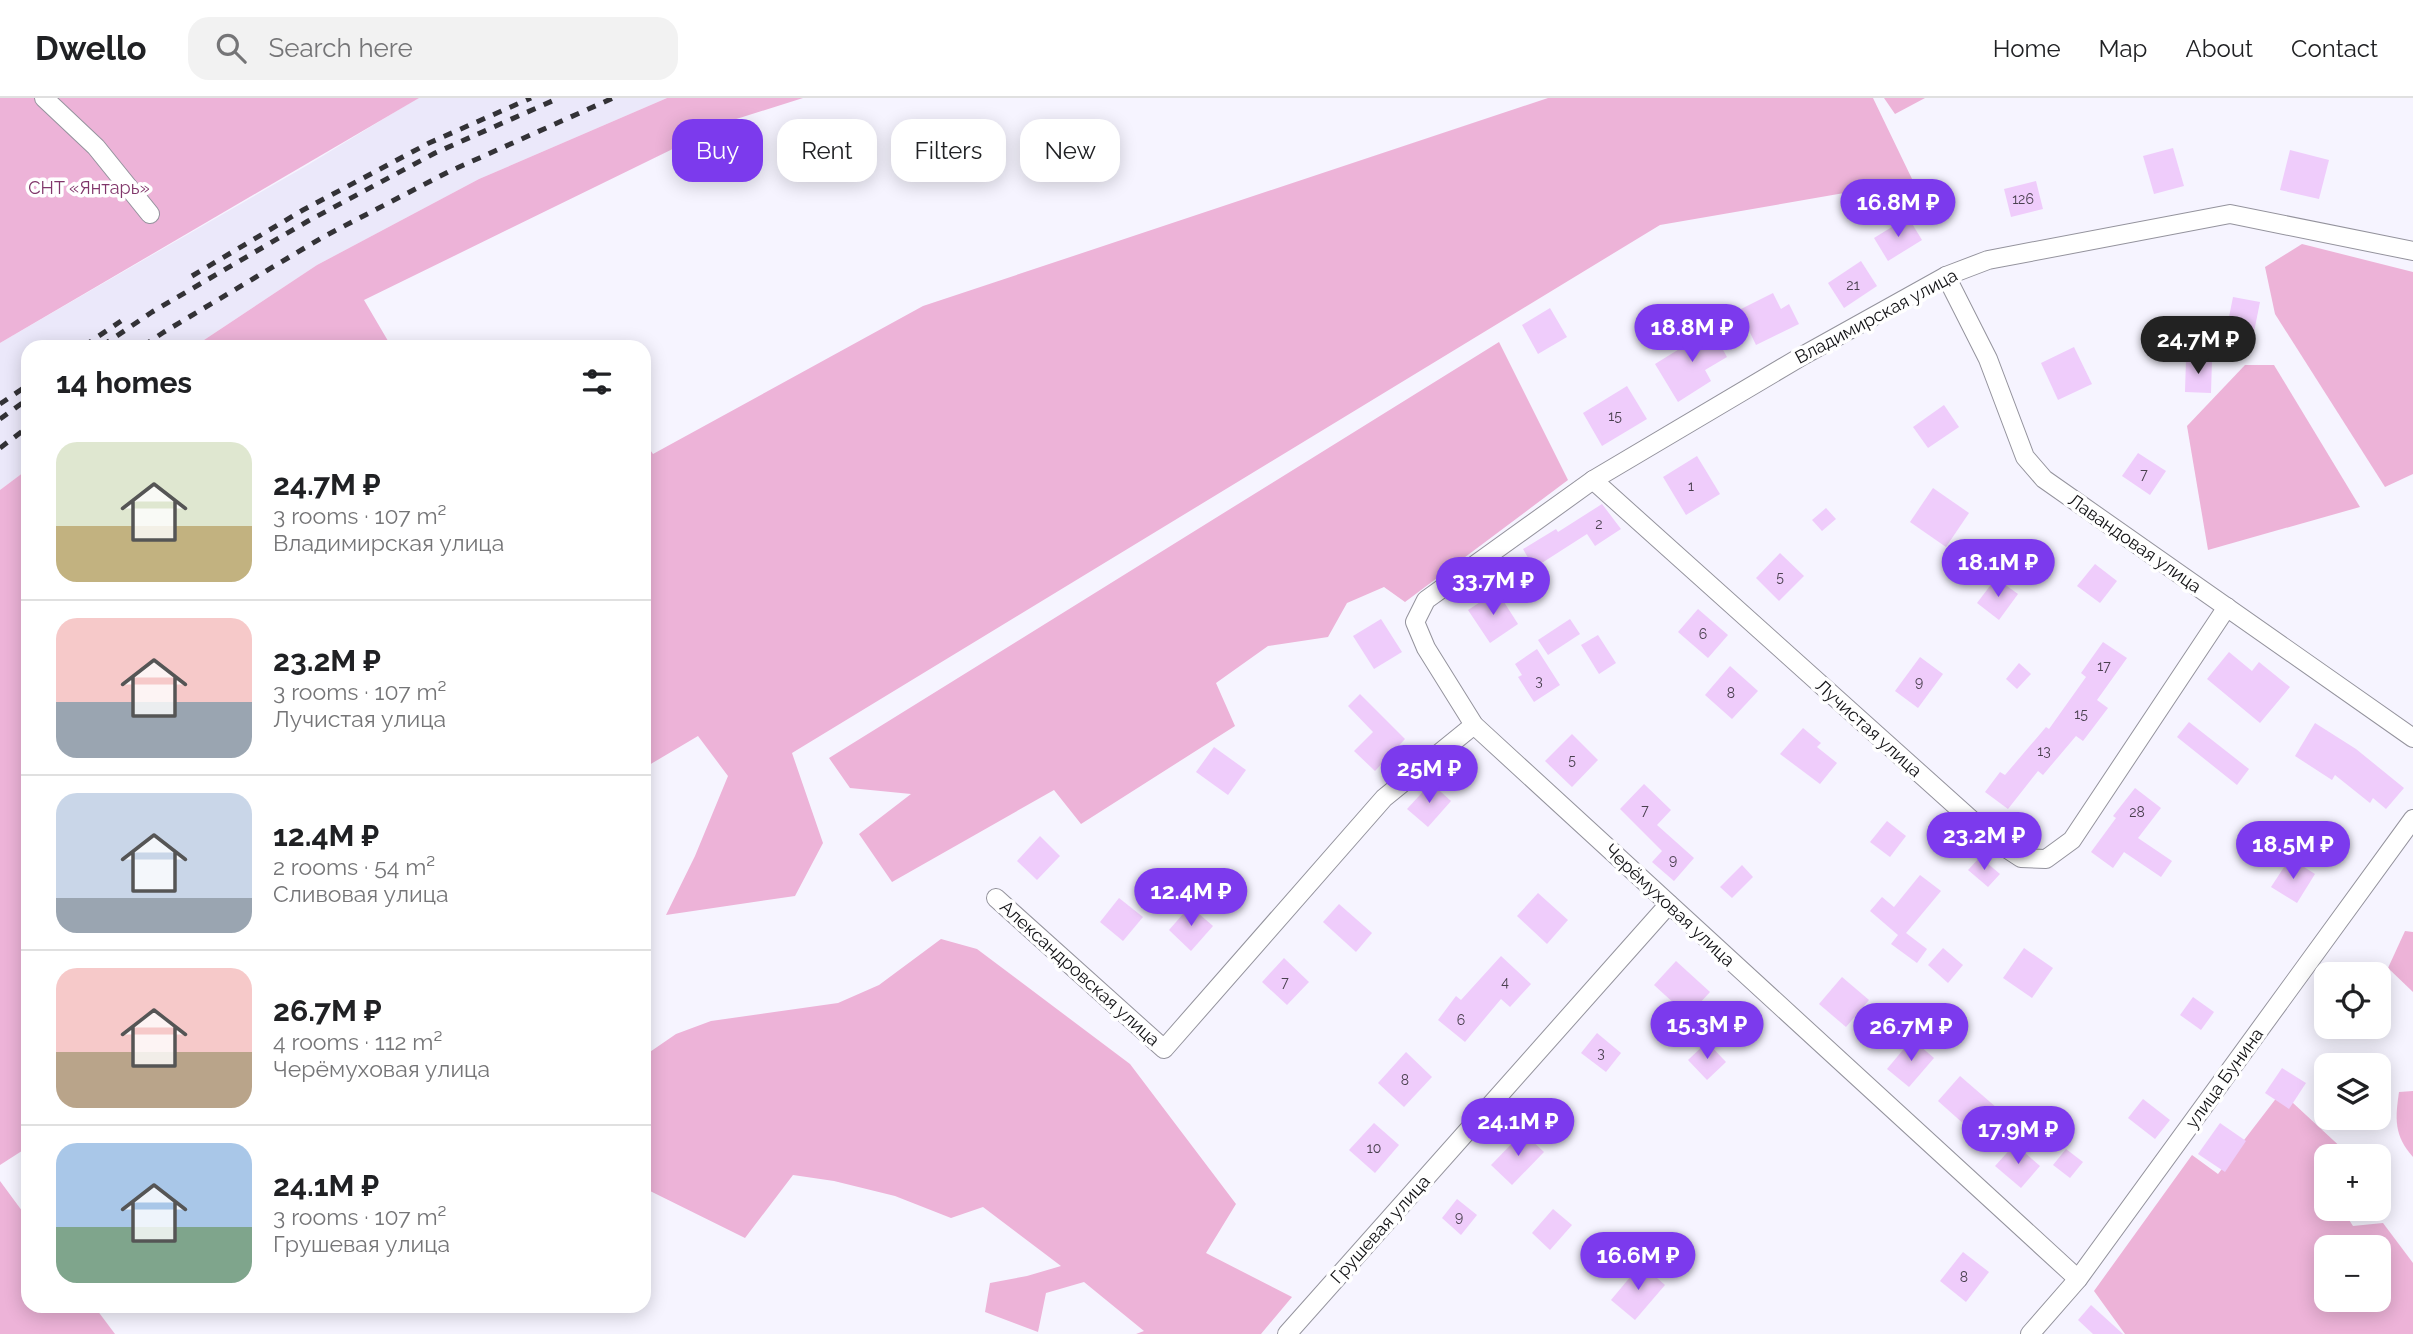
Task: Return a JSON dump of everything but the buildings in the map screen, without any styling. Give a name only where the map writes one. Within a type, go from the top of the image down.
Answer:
[{"type":"street","points":[[44,98],[96,147],[150,214]]},
{"type":"street","name":"Владимирская улица","points":[[1415,622],[1426,600],[1594,480],[1804,355],[1946,276],[1988,260],[2230,214],[2413,251]]},
{"type":"street","name":"Лавандовая улица","points":[[1946,276],[1988,359],[2025,457],[2044,479],[2413,738]]},
{"type":"street","name":"Лучистая улица","points":[[1594,480],[1995,841],[2021,858],[2046,859],[2073,840],[2227,607]]},
{"type":"street","name":"Черёмуховая улица","points":[[1415,622],[1426,648],[1474,724],[2078,1279]]},
{"type":"street","name":"Александровская улица","points":[[996,898],[1164,1049],[1384,798],[1474,724]]},
{"type":"street","name":"улица Бунина","points":[[2030,1334],[2078,1279],[2413,819]]},
{"type":"street","name":"Грушевая улица","points":[[1287,1334],[1669,904]]},
{"type":"shaded area","points":[[418,98],[667,98],[479,179],[317,265],[204,340],[21,340],[21,474],[0,490],[0,343]]},
{"type":"green space","name":"СНТ «Янтарь»","points":[[0,98],[419,98],[0,343]]},
{"type":"green space","points":[[667,98],[803,98],[736,119],[672,119],[672,149],[364,300],[387,340],[204,340],[317,265],[479,179]]},
{"type":"green space","points":[[1548,98],[1873,98],[1913,181],[1660,225],[792,753],[823,843],[795,896],[666,915],[695,856],[728,776],[698,736],[651,764],[651,451],[653,454],[923,306]]},
{"type":"green space","points":[[1884,98],[1925,98],[1895,114]]},
{"type":"green space","points":[[2302,244],[2413,272],[2413,474],[2385,487],[2275,314],[2265,267]]},
{"type":"green space","points":[[1499,342],[1568,480],[1405,602],[1384,587],[1347,603],[1328,637],[1268,646],[1216,683],[1235,726],[1081,824],[1054,790],[892,882],[859,834],[911,794],[850,788],[829,758]]},
{"type":"green space","points":[[2245,365],[2274,365],[2360,507],[2208,550],[2187,426]]},
{"type":"green space","points":[[21,474],[21,1152],[0,1165],[0,490]]},
{"type":"green space","points":[[2405,931],[2413,932],[2413,992],[2391,971],[2391,962]]},
{"type":"green space","points":[[941,939],[977,949],[1130,1064],[1236,1204],[1206,1253],[1292,1297],[1261,1334],[1136,1334],[1144,1331],[1084,1282],[1046,1293],[1038,1332],[985,1312],[990,1283],[1061,1266],[983,1207],[951,1218],[895,1196],[834,1181],[793,1175],[745,1238],[651,1191],[651,1051],[676,1034],[711,1021],[838,1003],[879,985]]},
{"type":"green space","points":[[2413,1091],[2413,1157],[2399,1134],[2397,1111],[2399,1092]]},
{"type":"green space","points":[[2281,1092],[2314,1122],[2314,1130],[2322,1130],[2337,1144],[2314,1144],[2314,1221],[2350,1221],[2353,1226],[2383,1223],[2413,1263],[2413,1334],[2125,1334],[2094,1291],[2192,1155],[2218,1174]]},
{"type":"green space","points":[[0,1181],[21,1210],[21,1313],[99,1313],[115,1334],[0,1334]]},
{"type":"railway","points":[[192,276],[303,210],[429,143],[531,98]]},
{"type":"railway","points":[[111,340],[152,312],[308,221],[435,153],[559,98]]},
{"type":"railway","points":[[152,340],[323,237],[448,172],[613,98]]},
{"type":"railway","points":[[93,340],[121,321]]},
{"type":"railway","points":[[0,404],[21,390]]},
{"type":"railway","points":[[0,419],[21,404]]},
{"type":"railway","points":[[0,448],[21,432]]}]
